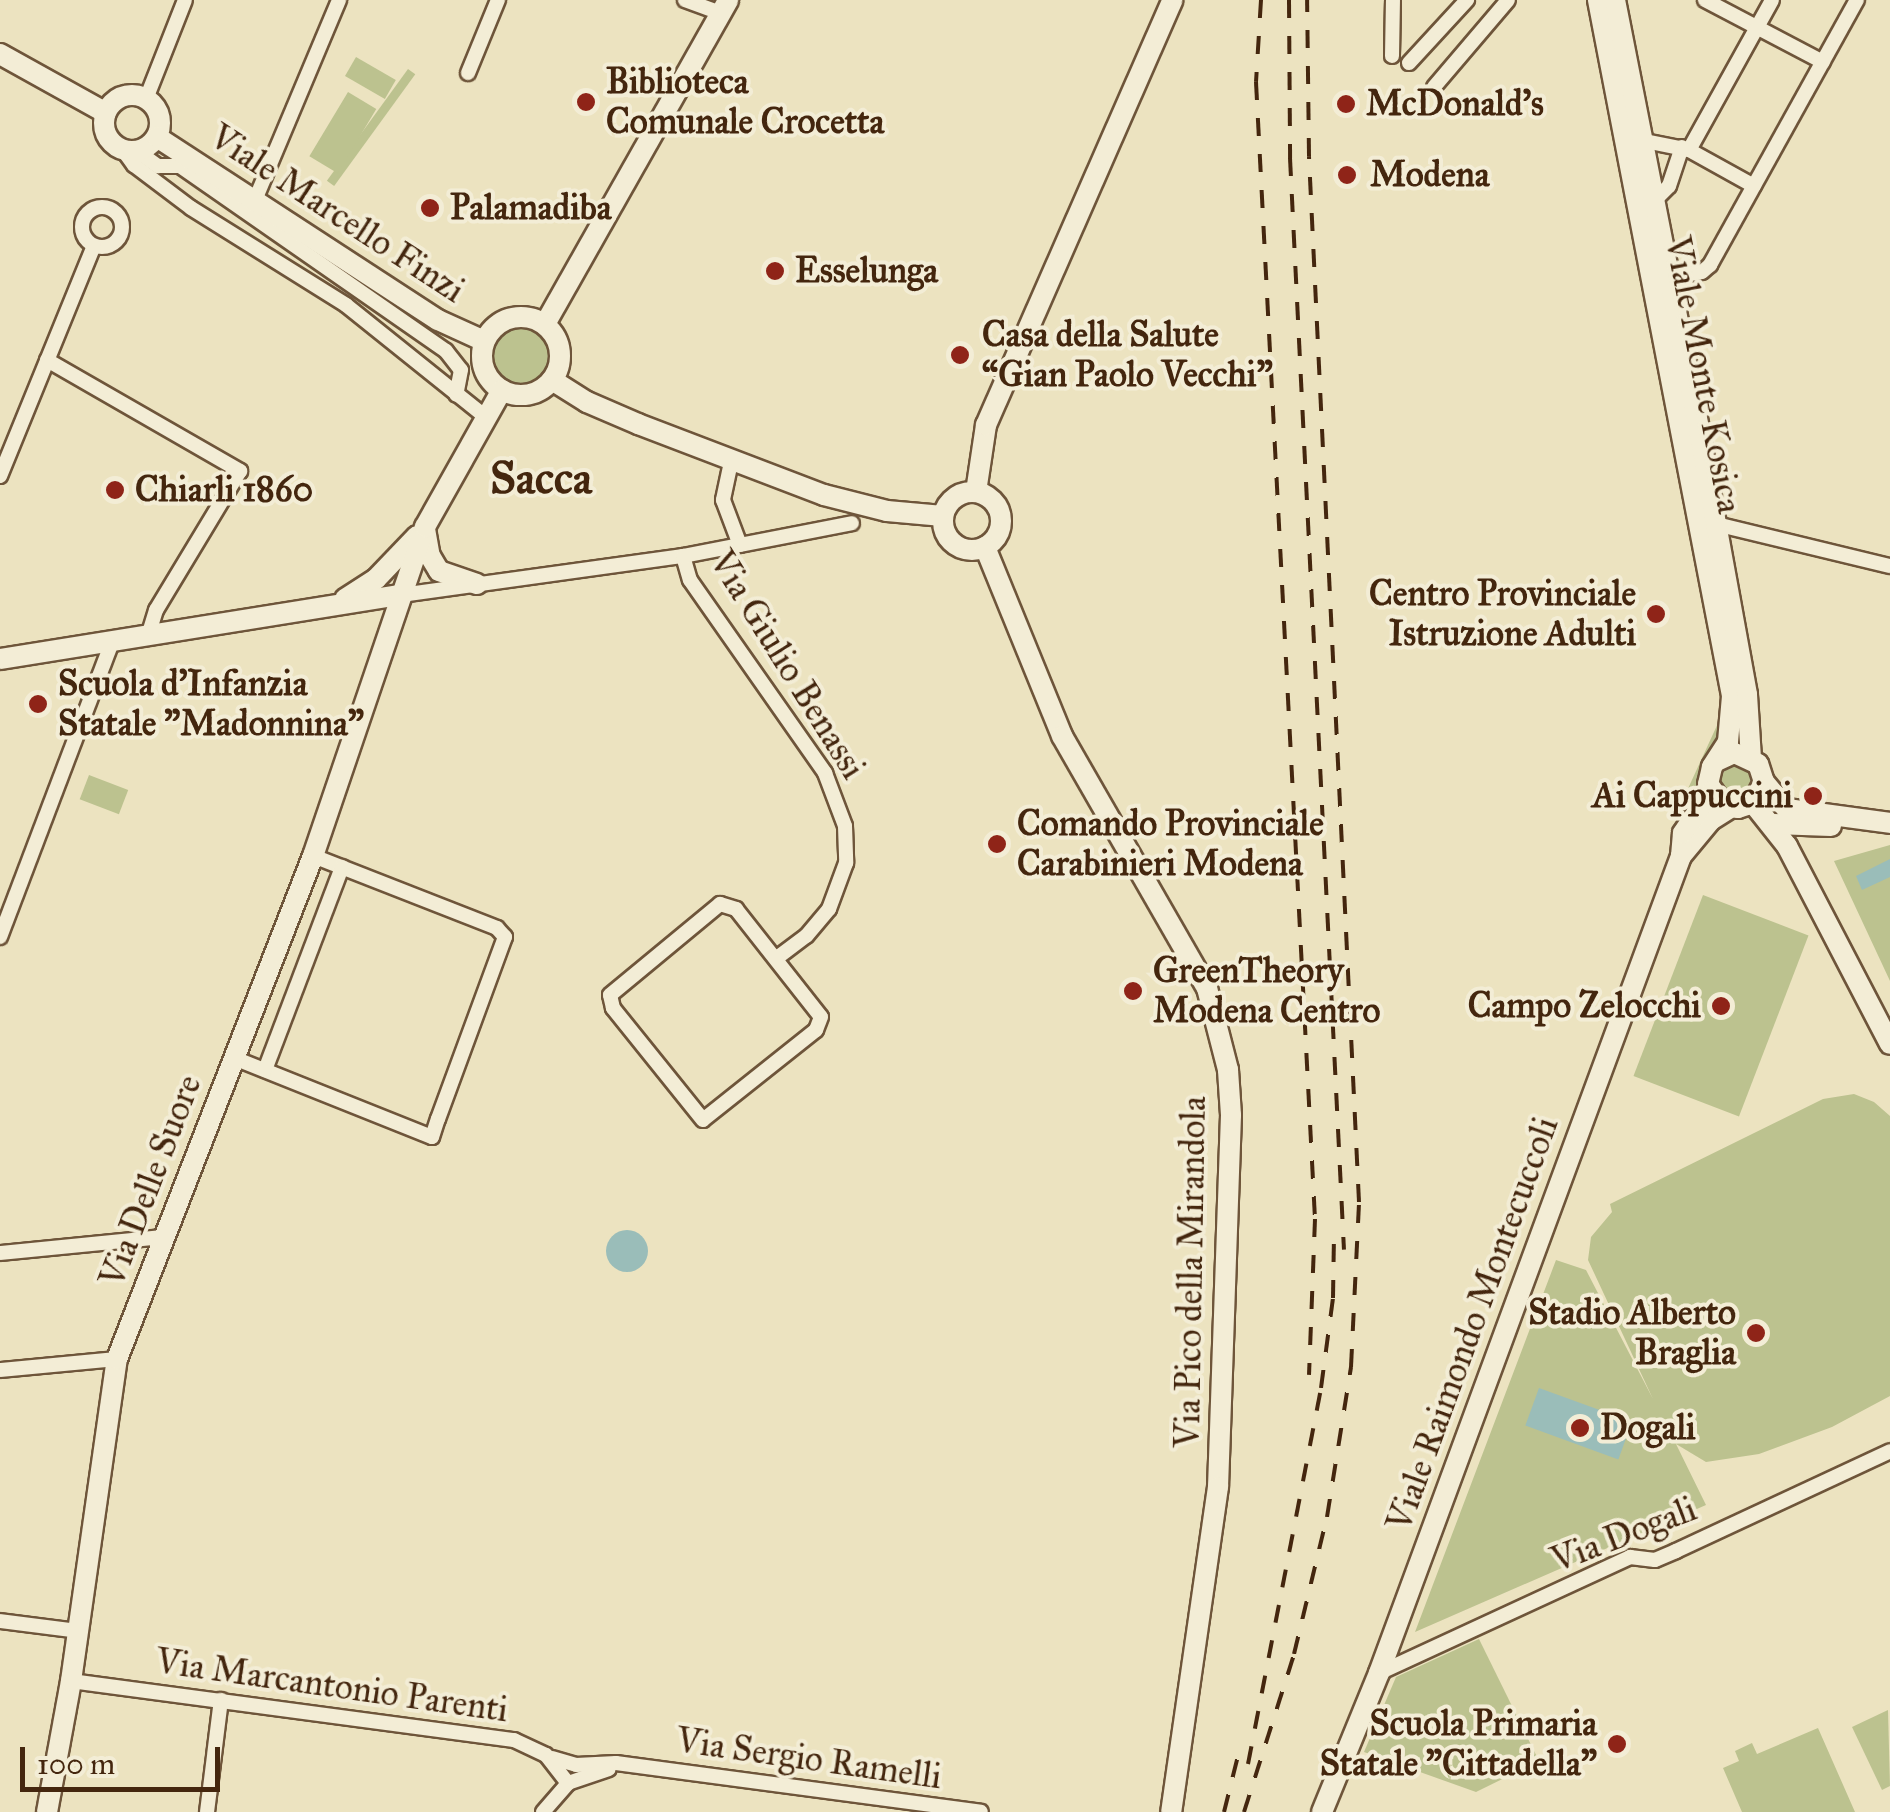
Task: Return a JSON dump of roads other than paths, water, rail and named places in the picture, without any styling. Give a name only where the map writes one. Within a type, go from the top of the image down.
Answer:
[{"type":"street","points":[[146,99],[186,0]]},
{"type":"street","points":[[254,200],[339,0]]},
{"type":"street","points":[[468,72],[498,0]]},
{"type":"street","points":[[545,324],[724,7],[685,0]]},
{"type":"street","points":[[976,492],[986,426],[1172,0]]},
{"type":"street","points":[[1392,56],[1393,0]]},
{"type":"street","points":[[1409,63],[1467,0]]},
{"type":"street","points":[[1434,87],[1508,0]]},
{"type":"street","name":"Viale Monte Kosica","points":[[1598,0],[1634,138],[1656,199],[1747,695],[1751,758],[1764,782]]},
{"type":"street","name":"Viale Monte Kosica","points":[[1615,0],[1634,138],[1732,696],[1728,742],[1709,776],[1711,792]]},
{"type":"street","points":[[1707,0],[1823,62]]},
{"type":"street","points":[[1656,199],[1669,186],[1686,149],[1772,0]]},
{"type":"street","points":[[1670,277],[1706,270],[1857,0]]},
{"type":"street","points":[[0,54],[106,113]]},
{"type":"street","points":[[106,113],[126,96],[146,99],[158,114],[157,138],[130,151]]},
{"type":"street","points":[[106,113],[107,136],[158,166],[192,208]]},
{"type":"street","name":"Viale Marcello Finzi","points":[[157,138],[438,320],[484,341]]},
{"type":"street","points":[[1634,138],[1686,149],[1754,186]]},
{"type":"street","points":[[130,151],[134,165],[192,208],[346,305],[486,418]]},
{"type":"street","points":[[158,166],[180,166],[446,351],[461,370],[456,395]]},
{"type":"street","points":[[0,476],[94,246]]},
{"type":"street","points":[[527,316],[545,324],[560,347],[559,365],[552,380],[533,394],[502,390],[485,372],[484,341],[508,318],[527,316]]},
{"type":"street","points":[[47,360],[240,471],[156,610],[148,637]]},
{"type":"street","points":[[552,380],[595,406],[732,462],[858,505],[943,516]]},
{"type":"street","points":[[330,607],[376,579],[425,527],[502,390]]},
{"type":"street","points":[[732,462],[723,500],[740,545]]},
{"type":"street","points":[[976,492],[990,499],[1000,512],[996,536],[984,547],[969,550],[954,544],[945,532],[943,516],[954,498],[976,492]]},
{"type":"street","points":[[0,658],[401,595],[683,556],[852,523]]},
{"type":"street","points":[[1716,524],[1890,566]]},
{"type":"street","points":[[425,527],[430,556],[439,571],[476,584]]},
{"type":"street","name":"Via Delle Suore","points":[[47,1812],[71,1681],[116,1359],[313,856],[425,527]]},
{"type":"street","name":"Via Pico della Mirandola","points":[[984,547],[1062,736],[1107,820],[1191,954],[1207,988],[1228,1070],[1231,1114],[1218,1488],[1172,1812]]},
{"type":"street","name":"Via Giulio Benassi","points":[[683,556],[690,580],[825,773],[845,826],[846,863],[829,909],[806,936],[777,958]]},
{"type":"street","points":[[0,937],[112,642]]},
{"type":"street","points":[[1717,760],[1734,753],[1751,758]]},
{"type":"street","points":[[1753,803],[1764,782],[1787,809],[1880,823]]},
{"type":"street","points":[[1711,792],[1730,808],[1753,803]]},
{"type":"street","name":"Viale Raimondo Montecuccoli","points":[[1322,1812],[1379,1673],[1681,856],[1683,832],[1711,792]]},
{"type":"street","points":[[1753,803],[1774,824],[1890,1044]]},
{"type":"street","name":"Viale Raimondo Montecuccoli","points":[[1681,856],[1711,820],[1730,808]]},
{"type":"street","points":[[1774,824],[1814,828],[1880,823]]},
{"type":"street","points":[[234,1058],[432,1136],[505,937],[497,928],[313,856]]},
{"type":"street","points":[[264,1070],[342,867]]},
{"type":"street","points":[[720,904],[736,909],[777,958],[818,1011],[820,1024],[703,1120],[612,1008],[612,991],[720,904]]},
{"type":"street","points":[[0,1253],[163,1237]]},
{"type":"street","points":[[0,1370],[116,1359]]},
{"type":"street","name":"Via Dogali","points":[[1379,1673],[1630,1557],[1655,1560],[1676,1552],[1890,1450]]},
{"type":"street","points":[[0,1621],[78,1631]]},
{"type":"street","name":"Via Marcantonio Parenti","points":[[71,1681],[514,1740],[546,1756],[568,1783]]},
{"type":"street","points":[[206,1812],[221,1700]]},
{"type":"street","name":"Via Sergio Ramelli","points":[[546,1756],[576,1765],[629,1765],[978,1812]]},
{"type":"street","name":"Via Sergio Ramelli","points":[[568,1783],[629,1765]]},
{"type":"street","points":[[542,1812],[568,1783]]},
{"type":"water","points":[[1890,859],[1890,877],[1862,890],[1856,876]]},
{"type":"water","points":[[627,1230],[642,1236],[648,1251],[642,1266],[627,1272],[612,1266],[606,1251],[612,1236]]},
{"type":"water","points":[[1539,1388],[1632,1422],[1618,1459],[1525,1426]]},
{"type":"railway","points":[[1261,0],[1256,82],[1315,1219],[1309,1375]]},
{"type":"railway","points":[[1289,0],[1290,158],[1344,1250]]},
{"type":"railway","points":[[1244,1812],[1294,1654],[1327,1517],[1351,1367],[1359,1202],[1309,156],[1307,0]]},
{"type":"railway","points":[[1248,1764],[1321,1388],[1333,1298],[1334,1231]]},
{"type":"railway","points":[[1224,1812],[1241,1744]]},
{"type":"place","name":"Biblioteca Comunale Crocetta","points":[[586,102]]},
{"type":"place","name":"McDonald's","points":[[1346,104]]},
{"type":"place","name":"Modena","points":[[1347,175]]},
{"type":"place","name":"Palamadiba","points":[[430,208]]},
{"type":"place","name":"Esselunga","points":[[775,271]]},
{"type":"place","name":"Casa della Salute “Gian Paolo Vecchi”","points":[[960,355]]},
{"type":"place","name":"Chiarli 1860","points":[[115,490]]},
{"type":"place","name":"Centro Provinciale Istruzione Adulti","points":[[1656,614]]},
{"type":"place","name":"Scuola d'Infanzia Statale \"Madonnina\"","points":[[38,704]]},
{"type":"place","name":"Ai Cappuccini","points":[[1813,796]]},
{"type":"place","name":"Comando Provinciale Carabinieri Modena","points":[[997,844]]},
{"type":"place","name":"GreenTheory Modena Centro","points":[[1133,991]]},
{"type":"place","name":"Campo Zelocchi","points":[[1721,1006]]},
{"type":"place","name":"Stadio Alberto Braglia","points":[[1756,1333]]},
{"type":"place","name":"Dogali","points":[[1580,1428]]},
{"type":"place","name":"Scuola Primaria Statale \"Cittadella\"","points":[[1617,1744]]},
{"type":"district","name":"Sacca","points":[[541,478]]}]
